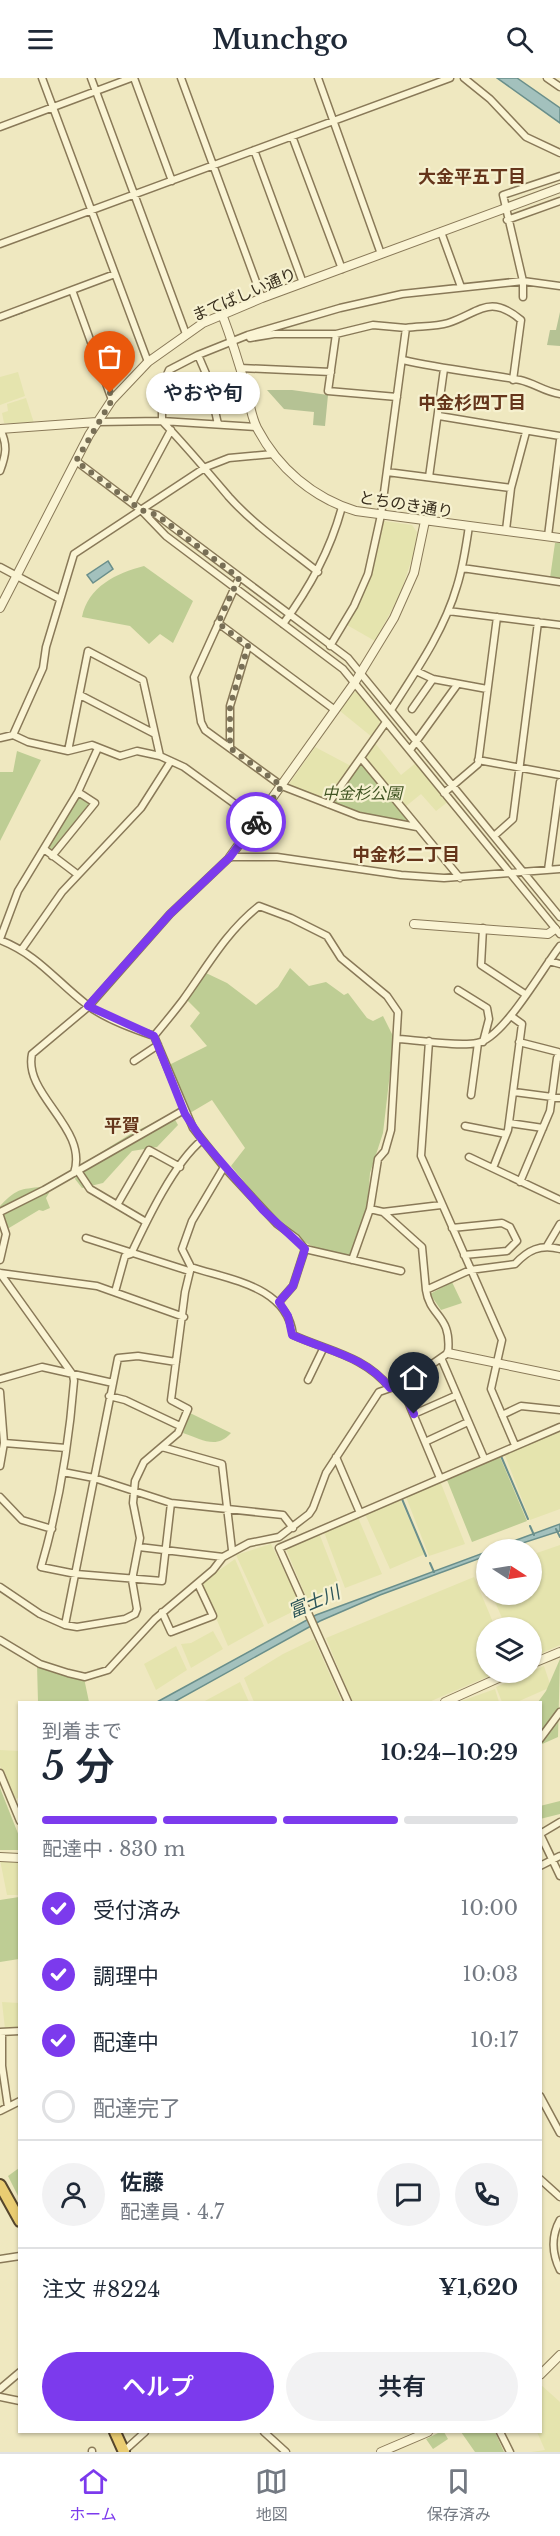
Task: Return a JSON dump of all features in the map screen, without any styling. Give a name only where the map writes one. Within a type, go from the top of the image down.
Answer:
[{"type":"highway","points":[[0,2185],[18,2218]]},
{"type":"highway","points":[[115,2433],[124,2452]]},
{"type":"street","points":[[42,78],[148,362]]},
{"type":"street","points":[[91,78],[186,334]]},
{"type":"street","points":[[0,127],[133,78],[172,181]]},
{"type":"street","points":[[181,78],[262,298]]},
{"type":"street","points":[[318,78],[381,254]]},
{"type":"street","points":[[0,244],[450,78]]},
{"type":"street","points":[[464,78],[490,99],[526,137],[560,153]]},
{"type":"street","points":[[547,78],[560,87]]},
{"type":"street","points":[[292,136],[342,269]]},
{"type":"street","points":[[254,150],[303,283]]},
{"type":"street","points":[[523,297],[523,281],[503,195],[560,176]]},
{"type":"street","name":"まてばしい通り","points":[[0,608],[98,422],[112,400],[148,362],[186,334],[222,314],[560,188]]},
{"type":"street","points":[[507,220],[560,201]]},
{"type":"street","points":[[441,232],[461,287]]},
{"type":"street","points":[[0,317],[115,274]]},
{"type":"street","points":[[318,572],[258,525],[230,498],[206,467],[162,421],[162,400],[169,370],[235,339],[340,308],[402,294],[523,281],[560,286]]},
{"type":"street","points":[[72,290],[112,400]]},
{"type":"street","points":[[235,339],[274,334],[336,334],[373,325],[406,328],[448,323],[479,308],[504,309],[521,320],[513,380]]},
{"type":"street","name":"とちのき通り","points":[[222,314],[235,339],[240,368],[256,427],[273,454],[303,484],[342,507],[381,515],[560,538]]},
{"type":"street","points":[[330,646],[354,606],[368,574],[381,515],[406,328]]},
{"type":"street","points":[[336,334],[328,391],[397,397]]},
{"type":"street","points":[[198,355],[207,376],[218,424]]},
{"type":"street","points":[[403,360],[444,369],[522,380],[547,392],[560,394]]},
{"type":"street","points":[[240,368],[331,372]]},
{"type":"street","points":[[429,477],[444,369]]},
{"type":"street","points":[[439,416],[560,438],[548,536]]},
{"type":"street","points":[[0,471],[6,450],[0,429],[98,422],[162,421],[256,427]]},
{"type":"street","points":[[132,503],[171,430]]},
{"type":"street","points":[[506,530],[511,488],[526,432]]},
{"type":"street","points":[[13,735],[43,668],[60,598],[74,554],[206,467],[229,458],[273,454]]},
{"type":"street","points":[[76,461],[141,510],[166,536],[343,669],[558,932],[548,934],[414,924]]},
{"type":"street","points":[[387,472],[511,488]]},
{"type":"street","points":[[283,624],[318,572],[335,532],[342,507]]},
{"type":"street","points":[[141,510],[157,515],[348,658],[560,918]]},
{"type":"street","points":[[146,1222],[90,1189],[76,1172],[75,1148],[35,1081],[30,1063],[32,1054],[88,1006],[170,914],[230,857],[355,682],[405,597],[417,562],[425,521]]},
{"type":"street","points":[[391,710],[416,671],[448,611],[462,568],[469,526]]},
{"type":"street","points":[[0,567],[60,598]]},
{"type":"street","points":[[462,568],[560,582]]},
{"type":"street","points":[[239,578],[194,677],[201,722],[205,730],[282,786],[359,816],[417,827]]},
{"type":"street","points":[[448,611],[560,625]]},
{"type":"street","points":[[444,793],[478,764],[496,617]]},
{"type":"street","points":[[494,836],[513,819],[538,622]]},
{"type":"street","points":[[218,623],[335,710]]},
{"type":"street","points":[[230,748],[230,706],[248,646]]},
{"type":"street","points":[[68,751],[88,651],[143,680],[160,756]]},
{"type":"street","points":[[416,671],[433,679],[487,689]]},
{"type":"street","points":[[412,709],[433,679]]},
{"type":"street","points":[[410,750],[457,685]]},
{"type":"street","points":[[80,696],[155,734]]},
{"type":"street","points":[[328,804],[386,722]]},
{"type":"street","points":[[0,738],[13,735],[28,742],[68,751],[92,745],[120,756],[137,751],[160,756],[184,767],[257,820]]},
{"type":"street","points":[[98,748],[78,792],[18,891],[0,939],[22,949],[88,1006],[154,1036],[184,1110],[202,1140],[277,1224],[296,1238],[305,1249],[401,1271]]},
{"type":"street","points":[[361,758],[460,878]]},
{"type":"street","points":[[478,760],[560,775]]},
{"type":"street","points":[[22,949],[77,874],[126,826],[171,761]]},
{"type":"street","points":[[548,870],[558,819],[560,782]]},
{"type":"street","points":[[52,856],[95,803],[78,792]]},
{"type":"street","points":[[44,849],[77,874]]},
{"type":"street","points":[[230,857],[277,857],[401,875],[460,878],[560,869]]},
{"type":"street","points":[[154,1036],[184,999],[223,942],[240,922],[259,906],[291,918],[327,936],[340,958],[394,1004],[398,1011],[398,1039],[391,1130],[385,1151],[378,1159],[370,1209],[352,1260]]},
{"type":"street","points":[[483,928],[481,965],[525,994]]},
{"type":"street","points":[[398,1039],[481,1042],[494,1035],[511,1016],[560,946]]},
{"type":"street","points":[[549,961],[560,964]]},
{"type":"street","points":[[458,990],[488,1008],[489,1019],[481,1042],[471,1095]]},
{"type":"street","points":[[493,1168],[506,1134],[514,1092],[522,1021],[511,1016]]},
{"type":"street","points":[[429,1041],[421,1156],[502,1340],[491,1389],[515,1445]]},
{"type":"street","points":[[519,1041],[558,1052],[559,1058],[550,1111],[520,1182]]},
{"type":"street","points":[[134,1061],[158,1045]]},
{"type":"street","points":[[514,1092],[560,1098]]},
{"type":"street","points":[[0,1260],[6,1234],[0,1214],[184,1110]]},
{"type":"street","points":[[509,1123],[543,1128]]},
{"type":"street","points":[[465,1126],[506,1134]]},
{"type":"street","points":[[115,1292],[125,1256],[131,1254],[146,1222],[180,1167],[202,1140]]},
{"type":"street","points":[[117,1205],[149,1150],[180,1167]]},
{"type":"street","points":[[469,1157],[560,1200]]},
{"type":"street","points":[[0,1587],[40,1614],[77,1628],[126,1619],[135,1614],[138,1609],[132,1580],[139,1546],[139,1527],[132,1491],[139,1469],[171,1441],[188,1409],[171,1400],[184,1317],[183,1304],[190,1269],[182,1249],[186,1233],[224,1167]]},
{"type":"street","points":[[370,1209],[383,1212],[441,1205]]},
{"type":"street","points":[[0,1640],[40,1664],[85,1677],[113,1666],[162,1612],[198,1584],[223,1557],[232,1550],[254,1541],[275,1539],[293,1528],[313,1508],[319,1488],[336,1457],[379,1392],[401,1385],[442,1360],[448,1353],[450,1333],[442,1317],[429,1302],[422,1247],[383,1212]]},
{"type":"street","points":[[452,1228],[502,1223],[510,1227],[518,1241],[507,1251],[464,1255]]},
{"type":"street","points":[[547,1246],[560,1224]]},
{"type":"street","points":[[86,1238],[131,1254],[255,1288],[279,1302],[288,1316],[292,1335],[323,1349],[360,1361],[378,1373],[390,1388]]},
{"type":"street","points":[[426,1290],[471,1270],[507,1267],[515,1264],[523,1253],[547,1246],[560,1250]]},
{"type":"street","points":[[279,1302],[293,1286],[305,1249]]},
{"type":"street","points":[[0,1273],[97,1286],[184,1317]]},
{"type":"street","points":[[0,1273],[73,1375],[63,1472],[52,1529],[41,1567],[75,1574],[162,1581],[171,1503]]},
{"type":"street","points":[[308,1380],[323,1349]]},
{"type":"street","points":[[448,1353],[560,1376]]},
{"type":"street","points":[[65,1625],[118,1358],[121,1356],[176,1362]]},
{"type":"street","points":[[442,1360],[484,1458]]},
{"type":"street","points":[[0,1379],[42,1367],[113,1383]]},
{"type":"street","points":[[401,1385],[440,1478]]},
{"type":"street","points":[[0,1392],[4,1443],[0,1466]]},
{"type":"street","points":[[414,1414],[457,1395]]},
{"type":"street","points":[[110,1396],[125,1400],[180,1426]]},
{"type":"street","points":[[502,1415],[521,1406],[560,1410]]},
{"type":"street","points":[[425,1442],[468,1422]]},
{"type":"street","points":[[279,1548],[560,1427]]},
{"type":"street","points":[[4,1443],[66,1448]]},
{"type":"street","points":[[162,1447],[222,1464],[232,1550]]},
{"type":"street","points":[[336,1457],[360,1513]]},
{"type":"street","points":[[63,1472],[94,1478],[171,1503],[283,1515],[293,1528]]},
{"type":"street","points":[[3,1500],[22,1520],[52,1529]]},
{"type":"street","points":[[0,1511],[3,1500]]},
{"type":"street","points":[[275,1539],[348,1701]]},
{"type":"street","points":[[139,1546],[223,1557]]},
{"type":"street","points":[[162,1612],[171,1632],[213,1616],[198,1584]]},
{"type":"street","points":[[542,1659],[560,1652]]},
{"type":"street","points":[[447,1701],[487,1683]]},
{"type":"street","points":[[542,1736],[560,1712]]},
{"type":"street","points":[[0,1773],[18,1816]]},
{"type":"street","points":[[542,1833],[560,1822]]},
{"type":"street","points":[[542,1838],[560,1876]]},
{"type":"street","points":[[542,1865],[560,1856]]},
{"type":"street","points":[[0,1857],[18,1857]]},
{"type":"street","points":[[8,2107],[2,2066],[1,2032],[18,2031]]},
{"type":"street","points":[[542,2100],[560,2133]]},
{"type":"street","points":[[0,2111],[18,2102]]},
{"type":"street","points":[[542,2181],[560,2197]]},
{"type":"street","points":[[560,2220],[553,2243],[560,2270]]},
{"type":"street","points":[[0,2259],[18,2256]]},
{"type":"street","points":[[542,2373],[560,2355]]},
{"type":"street","points":[[0,2389],[18,2374]]},
{"type":"street","points":[[0,2397],[18,2401]]},
{"type":"street","points":[[124,2452],[144,2433]]},
{"type":"street","points":[[265,2433],[286,2452]]},
{"type":"street","points":[[381,2452],[426,2433]]},
{"type":"street","points":[[500,2433],[510,2452]]},
{"type":"green space","points":[[560,312],[560,346],[547,345],[550,330],[556,330]]},
{"type":"green space","points":[[18,372],[25,396],[0,405],[0,377]]},
{"type":"green space","points":[[267,390],[292,390],[328,395],[325,426],[313,425],[314,412],[284,409]]},
{"type":"green space","points":[[26,398],[34,423],[4,423],[2,413],[8,411],[7,404]]},
{"type":"green space","points":[[384,521],[412,525],[417,532],[416,546],[400,595],[375,641],[347,625],[372,575]]},
{"type":"green space","points":[[555,543],[560,543],[560,580],[550,578]]},
{"type":"green space","points":[[144,566],[193,601],[173,643],[160,634],[149,644],[130,626],[82,617],[90,597],[105,583],[123,573]]},
{"type":"green space","points":[[358,691],[381,720],[372,737],[340,711],[352,693]]},
{"type":"green space","points":[[375,743],[401,775],[417,762],[449,801],[436,811],[421,794],[405,807],[367,760],[366,757]]},
{"type":"green space","points":[[315,747],[351,766],[325,800],[289,784]]},
{"type":"green space","points":[[17,751],[41,760],[0,841],[0,772],[13,772]]},
{"type":"green space","name":"中金杉公園","points":[[361,763],[406,819],[405,822],[362,814],[334,804],[334,800]]},
{"type":"green space","points":[[78,796],[90,803],[54,851],[47,848]]},
{"type":"green space","points":[[290,968],[309,986],[326,982],[344,995],[348,993],[367,1018],[373,1021],[383,1016],[394,1038],[383,1133],[370,1173],[367,1211],[349,1256],[312,1246],[268,1210],[231,1166],[245,1148],[212,1100],[190,1113],[169,1065],[207,1046],[190,1026],[200,1013],[187,1000],[206,973],[227,983],[256,1005],[278,987]]},
{"type":"green space","points":[[172,1114],[178,1125],[157,1147],[132,1151],[103,1183],[82,1188],[75,1179],[79,1166],[132,1133]]},
{"type":"green space","points":[[46,1186],[49,1193],[46,1198],[50,1208],[39,1210],[9,1228],[0,1227],[0,1206],[6,1200],[21,1190]]},
{"type":"green space","points":[[452,1282],[462,1303],[441,1310],[430,1294]]},
{"type":"green space","points":[[190,1413],[231,1433],[220,1441],[208,1442],[183,1433]]},
{"type":"green space","points":[[560,1431],[560,1509],[530,1520],[504,1453]]},
{"type":"green space","points":[[500,1457],[527,1521],[472,1542],[447,1480]]},
{"type":"green space","points":[[440,1481],[465,1544],[429,1556],[406,1497]]},
{"type":"green space","points":[[400,1499],[425,1554],[390,1569],[365,1514]]},
{"type":"green space","points":[[357,1515],[382,1574],[345,1588],[324,1532]]},
{"type":"green space","points":[[319,1533],[341,1590],[309,1604],[286,1549]]},
{"type":"green space","points":[[271,1544],[302,1607],[268,1624],[236,1555]]},
{"type":"green space","points":[[560,1545],[560,1645],[542,1653],[542,1617],[502,1617],[496,1605],[542,1605],[542,1551]]},
{"type":"green space","points":[[235,1559],[264,1626],[228,1646],[201,1583]]},
{"type":"green space","points":[[474,1577],[476,1605],[486,1605],[491,1617],[476,1617],[476,1682],[431,1701],[352,1701],[326,1638]]},
{"type":"green space","points":[[213,1631],[223,1649],[191,1668],[181,1644],[191,1643]]},
{"type":"green space","points":[[314,1639],[342,1701],[254,1701],[244,1678],[283,1654]]},
{"type":"green space","points":[[176,1646],[187,1670],[156,1690],[144,1664]]},
{"type":"green space","points":[[560,1659],[558,1737],[542,1744],[542,1701],[539,1701],[546,1691]]},
{"type":"green space","points":[[37,1665],[51,1672],[84,1678],[89,1701],[38,1701]]},
{"type":"green space","points":[[544,1666],[551,1687],[519,1701],[502,1701],[496,1687],[505,1683],[542,1683],[542,1667]]},
{"type":"green space","points":[[240,1682],[249,1701],[205,1701]]},
{"type":"green space","points":[[495,1689],[499,1701],[462,1701]]},
{"type":"green space","points":[[0,1750],[18,1751],[18,1798],[14,1800],[0,1766]]},
{"type":"green space","points":[[0,1788],[18,1833],[18,1850],[0,1850]]},
{"type":"green space","points":[[560,1801],[560,1814],[542,1818],[542,1806]]},
{"type":"green space","points":[[0,1860],[18,1861],[18,1895],[7,1895]]},
{"type":"green space","points":[[18,1897],[18,1959],[0,1962],[0,1900]]},
{"type":"green space","points":[[2,2002],[18,2003],[18,2028],[5,2029]]},
{"type":"green space","points":[[18,2169],[18,2196],[8,2176]]},
{"type":"green space","points":[[542,2386],[560,2402],[560,2452],[531,2452],[545,2450],[537,2433],[542,2433]]},
{"type":"green space","points":[[438,2433],[445,2433],[448,2439],[433,2449],[426,2439]]},
{"type":"green space","points":[[462,2433],[495,2433],[504,2452],[475,2452]]},
{"type":"water","points":[[497,78],[517,78],[560,108],[560,123]]},
{"type":"water","points":[[108,561],[113,569],[93,583],[87,575]]},
{"type":"water","points":[[560,1524],[560,1531],[535,1539],[519,1539]]},
{"type":"water","points":[[476,1556],[476,1560],[380,1595],[320,1621],[176,1701],[159,1701],[316,1615]]},
{"type":"waterway","points":[[0,320],[23,312]]},
{"type":"waterway","points":[[501,1456],[528,1519]]},
{"type":"waterway","points":[[402,1499],[426,1556]]},
{"type":"waterway","points":[[530,1526],[534,1535]]},
{"type":"waterway","points":[[556,1529],[560,1537]]},
{"type":"waterway","points":[[430,1563],[434,1572]]},
{"type":"way so far","points":[[110,393],[112,400],[89,435],[76,461],[141,510],[157,515],[239,578],[218,623],[248,646],[230,706],[230,748],[282,786],[256,822]]},
{"type":"place","name":"やおや旬","points":[[110,393]]},
{"type":"district","name":"大金平五丁目","points":[[472,177]]},
{"type":"district","name":"中金杉四丁目","points":[[472,403]]},
{"type":"district","name":"中金杉二丁目","points":[[406,855]]},
{"type":"district","name":"平賀","points":[[122,1126]]},
{"type":"route","points":[[256,822],[230,857],[170,914],[114,980],[88,1006],[154,1036],[185,1114],[202,1140],[263,1210],[296,1238],[305,1249],[293,1286],[279,1302],[288,1316],[292,1335],[323,1349],[346,1354],[360,1361],[378,1373],[390,1388],[401,1385],[414,1414]]},
{"type":"water label","name":"富士川","points":[[314,1602]]}]
